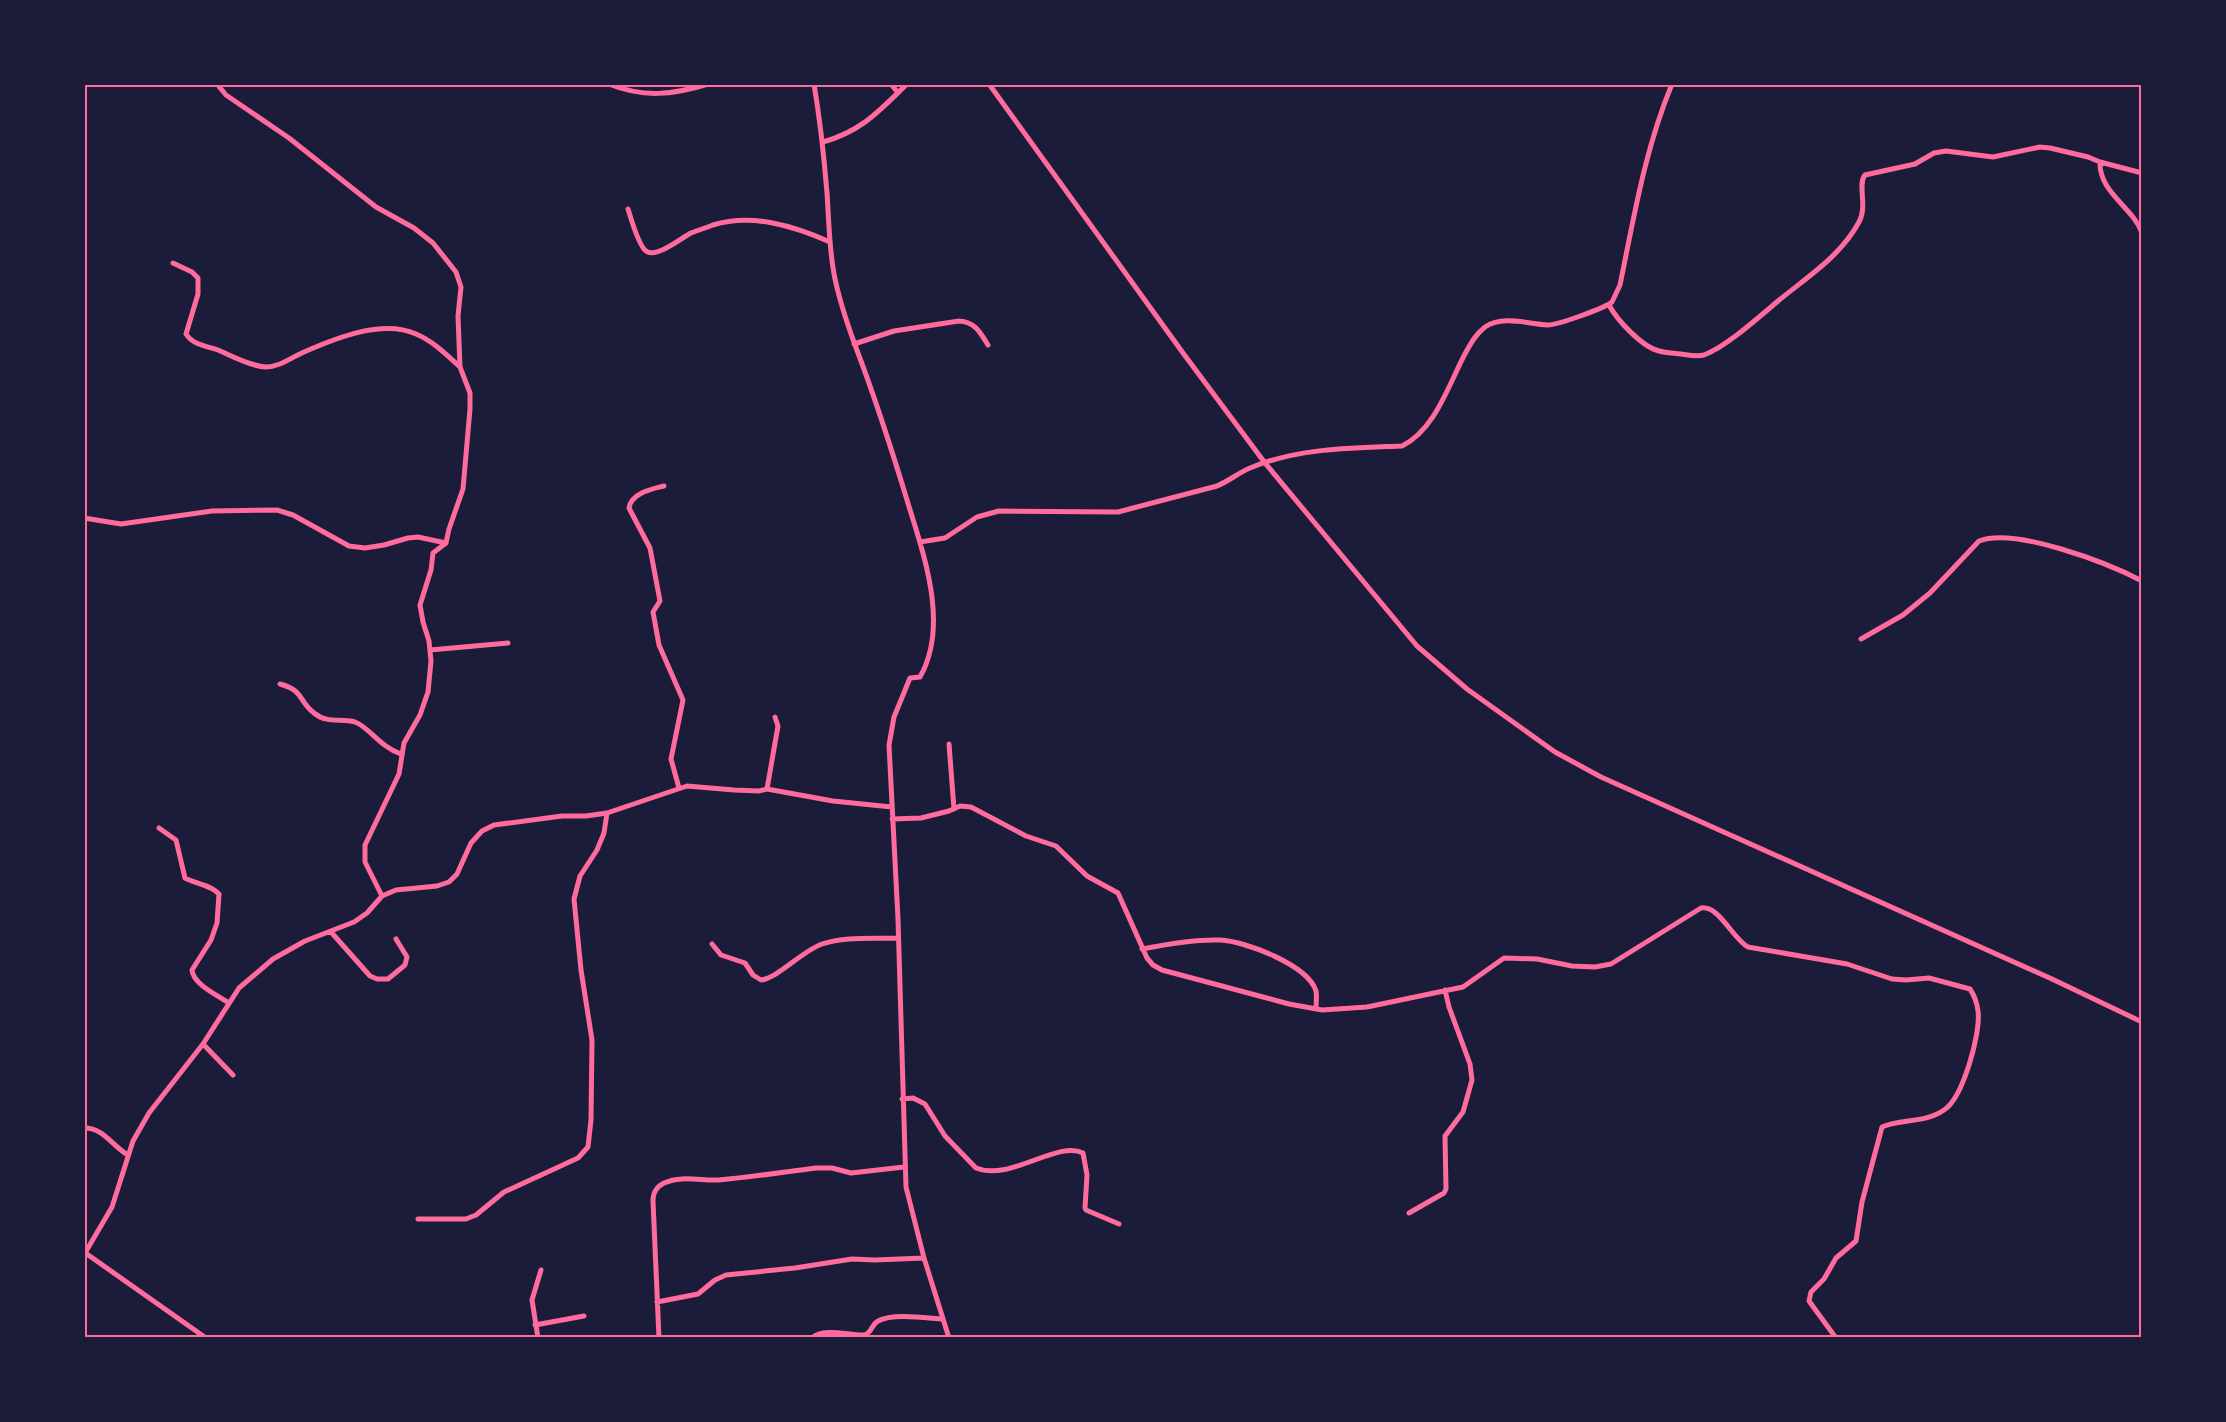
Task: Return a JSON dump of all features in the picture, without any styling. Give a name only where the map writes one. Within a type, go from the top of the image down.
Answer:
[{"type":"street","points":[[217,84],[226,94],[289,138],[376,207],[414,228],[433,243],[456,272],[461,287],[458,316],[460,367],[470,393],[463,489],[448,529],[446,543],[433,553],[431,570],[420,605],[430,650],[428,692],[401,754],[399,774],[365,845],[365,862],[382,896]]},
{"type":"street","points":[[609,84],[625,91],[646,95],[688,91],[708,84]]},
{"type":"street","points":[[814,84],[823,142],[835,279],[854,344],[895,460],[920,542],[929,577],[933,613],[928,663],[920,677],[910,678],[894,717],[889,745],[906,1187],[924,1258],[949,1338]]},
{"type":"street","points":[[891,84],[898,93]]},
{"type":"street","points":[[823,142],[852,132],[872,118],[907,84]]},
{"type":"street","points":[[989,84],[1265,463],[1417,646],[1467,689],[1555,752],[1601,777],[2052,979],[2142,1022]]},
{"type":"street","points":[[920,542],[945,538],[977,517],[999,511],[1118,512],[1217,486],[1248,469],[1265,463],[1317,451],[1366,446],[1402,446],[1419,435],[1430,420],[1475,337],[1488,326],[1498,321],[1550,325],[1572,320],[1609,305],[1616,297],[1643,172],[1672,84]]},
{"type":"street","points":[[1609,305],[1628,329],[1658,351],[1702,355],[1752,324],[1823,266],[1847,241],[1861,220],[1865,204],[1861,186],[1865,175],[1915,164],[1934,153],[1946,151],[1993,157],[2040,147],[2088,157],[2142,173]]},
{"type":"street","points":[[2100,162],[2101,173],[2109,191],[2132,216],[2142,233]]},
{"type":"street","points":[[628,209],[641,245],[649,253],[658,252],[692,232],[717,224],[747,221],[772,222],[807,232],[830,242]]},
{"type":"street","points":[[173,263],[192,272],[198,278],[198,294],[186,334],[191,340],[203,346],[266,367],[281,364],[304,352],[352,335],[389,328],[416,334],[435,346],[460,367]]},
{"type":"street","points":[[854,344],[894,331],[959,321],[975,326],[988,345]]},
{"type":"street","points":[[664,486],[638,495],[632,500],[629,508],[650,548],[660,601],[652,612],[658,645],[683,700],[670,759],[679,788]]},
{"type":"street","points":[[84,518],[121,524],[213,511],[277,510],[293,515],[349,546],[364,548],[418,537],[446,543]]},
{"type":"street","points":[[1861,639],[1903,615],[1930,593],[1979,540],[1989,537],[2006,537],[2063,550],[2110,566],[2142,581]]},
{"type":"street","points":[[430,650],[508,643]]},
{"type":"street","points":[[280,684],[297,690],[313,713],[329,721],[357,723],[382,745],[401,754]]},
{"type":"street","points":[[767,789],[778,726],[775,717]]},
{"type":"street","points":[[949,744],[954,809]]},
{"type":"street","points":[[206,1338],[84,1253],[112,1207],[133,1141],[149,1113],[203,1044],[239,988],[273,959],[305,941],[354,922],[367,913],[382,896],[396,890],[437,886],[449,882],[457,874],[471,843],[482,831],[494,825],[607,813],[687,786],[759,791],[767,789],[832,801],[892,807]]},
{"type":"street","points":[[892,819],[921,818],[960,806],[971,807],[1026,836],[1056,846],[1087,876],[1118,893],[1142,949],[1153,965],[1162,970],[1257,996],[1316,1009],[1367,1007],[1463,987],[1504,958],[1537,959],[1595,968],[1611,964],[1706,907],[1714,909],[1736,938],[1748,947],[1847,964],[1892,979],[1929,978],[1970,989],[1974,995],[1978,1012],[1976,1038],[1970,1061],[1953,1101],[1947,1109],[1927,1119],[1882,1127],[1876,1143],[1869,1183],[1862,1202],[1856,1241],[1836,1258],[1824,1279],[1810,1292],[1809,1301],[1836,1338]]},
{"type":"street","points":[[418,1220],[466,1219],[476,1215],[504,1192],[578,1158],[588,1147],[591,1120],[592,1040],[578,950],[574,899],[580,876],[601,842],[607,813]]},
{"type":"street","points":[[159,828],[176,840],[185,878],[196,884],[215,889],[219,894],[217,923],[211,940],[194,965],[192,975],[198,982],[229,1003]]},
{"type":"street","points":[[331,932],[370,976],[381,980],[387,980],[406,963],[407,957],[396,939]]},
{"type":"street","points":[[712,944],[721,955],[745,963],[753,975],[761,980],[768,979],[788,964],[822,945],[837,941],[898,938]]},
{"type":"street","points":[[1142,949],[1219,940],[1253,949],[1280,959],[1304,974],[1316,990],[1316,1009]]},
{"type":"street","points":[[1409,1213],[1444,1193],[1446,1189],[1445,1136],[1463,1112],[1472,1080],[1470,1064],[1445,990]]},
{"type":"street","points":[[203,1044],[234,1075]]},
{"type":"street","points":[[902,1099],[913,1098],[925,1104],[945,1136],[976,1168],[982,1170],[1021,1166],[1072,1149],[1083,1153],[1087,1175],[1086,1210],[1119,1224]]},
{"type":"street","points":[[84,1128],[98,1130],[119,1150],[128,1155]]},
{"type":"street","points":[[658,1338],[652,1201],[657,1187],[665,1182],[718,1180],[816,1168],[832,1168],[851,1173],[904,1167]]},
{"type":"street","points":[[657,1302],[698,1294],[715,1280],[726,1275],[852,1259],[924,1258]]},
{"type":"street","points":[[538,1338],[532,1300],[541,1270]]},
{"type":"street","points":[[536,1324],[584,1316]]},
{"type":"street","points":[[812,1338],[827,1333],[865,1335],[879,1320],[889,1318],[943,1319]]}]
